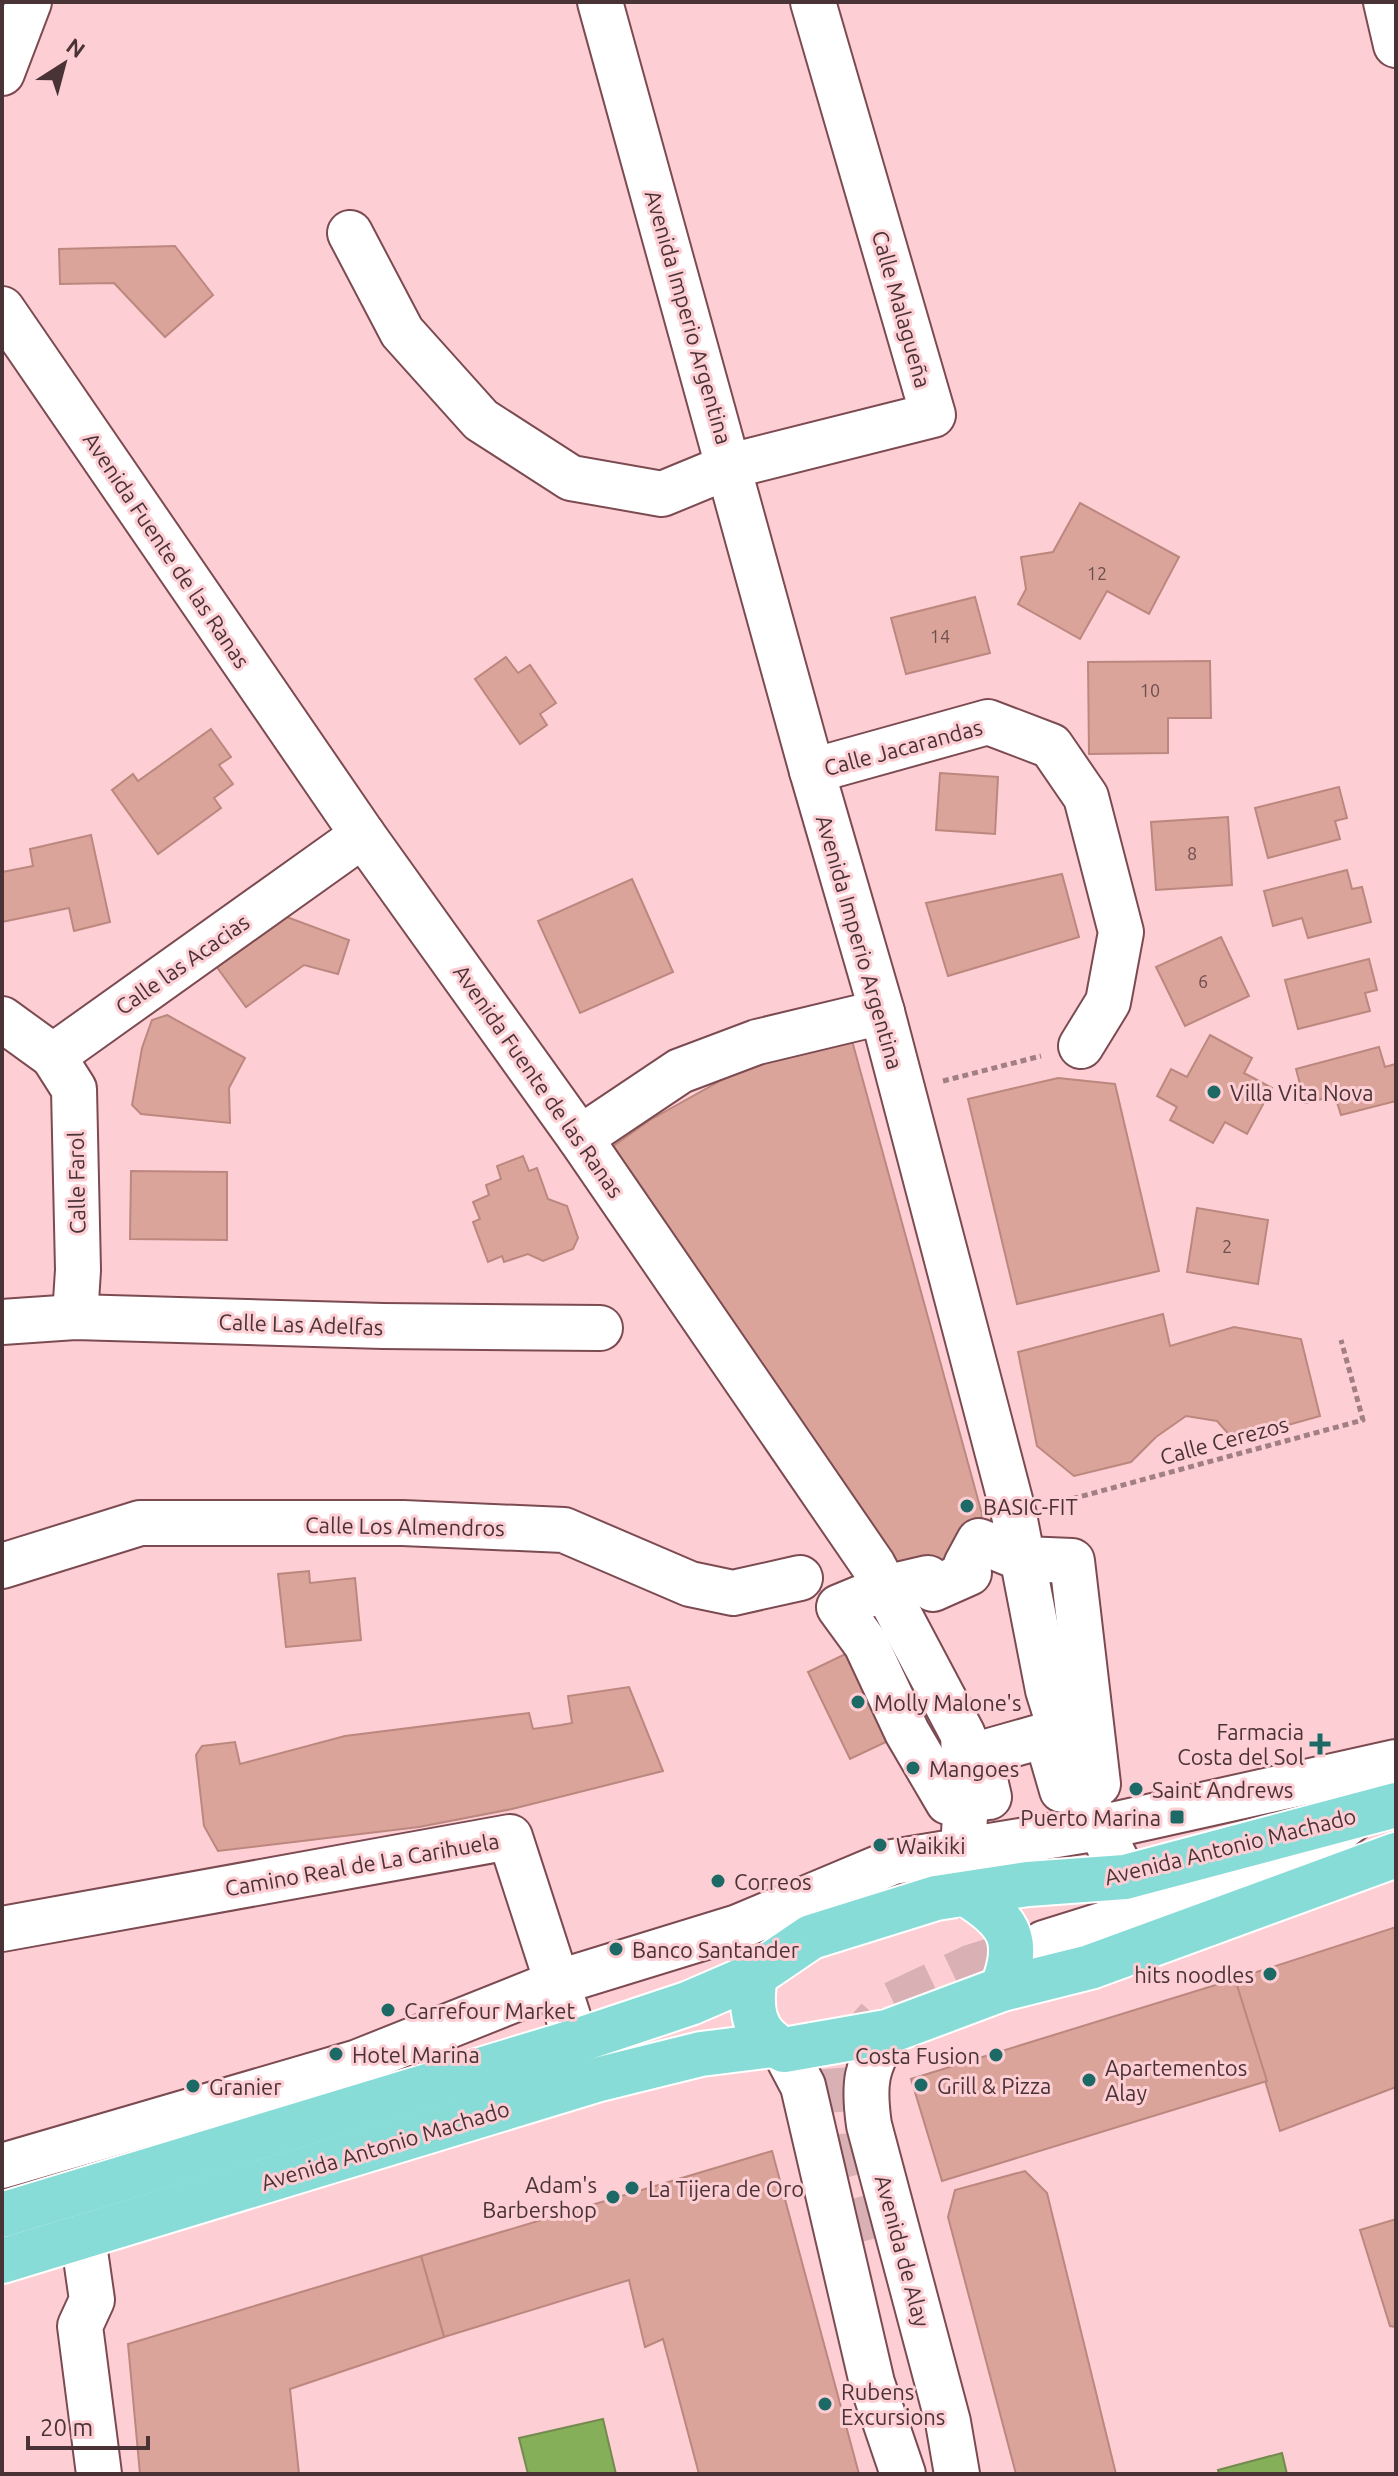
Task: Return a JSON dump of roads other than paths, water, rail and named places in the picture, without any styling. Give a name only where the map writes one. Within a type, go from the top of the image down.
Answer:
[{"type":"main road","name":"Avenida Antonio Machado","points":[[2,2215],[576,2041],[690,2003],[755,1975],[811,1937],[936,1898],[1028,1884],[1064,1884],[1125,1877],[1379,1808]]},
{"type":"main road","points":[[1002,1989],[1090,1967],[1396,1855]]},
{"type":"main road","points":[[964,1895],[994,1911],[1011,1937],[1013,1962],[1002,1989]]},
{"type":"main road","points":[[755,1975],[750,2005],[757,2028],[778,2048]]},
{"type":"main road","name":"Avenida Antonio Machado","points":[[2,2261],[596,2080],[701,2054],[778,2048],[887,2032],[1002,1989]]},
{"type":"street","points":[[2,73],[29,2]]},
{"type":"street","name":"Avenida Imperio Argentina","points":[[600,2],[812,771],[882,1012],[1023,1559]]},
{"type":"street","name":"Calle Malagueña","points":[[730,466],[933,415],[813,2]]},
{"type":"street","points":[[1386,2],[1396,45]]},
{"type":"street","points":[[350,233],[402,332],[471,409],[481,420],[571,478],[662,494],[730,466]]},
{"type":"street","name":"Avenida Fuente de las Ranas","points":[[2,309],[363,835],[580,1138],[873,1565],[963,1735],[966,1801],[964,1895]]},
{"type":"street","name":"Calle Jacarandas","points":[[812,771],[988,722],[1051,746],[1086,797],[1121,932],[1108,1002],[1081,1046]]},
{"type":"street","name":"Calle las Acacias","points":[[53,1056],[363,835]]},
{"type":"street","points":[[580,1138],[680,1071],[757,1042],[882,1012]]},
{"type":"street","points":[[2,1019],[53,1056]]},
{"type":"street","name":"Calle Farol","points":[[53,1056],[74,1089],[78,1270],[75,1317]]},
{"type":"street","name":"Calle Las Adelfas","points":[[2,1322],[75,1317],[383,1326],[600,1328]]},
{"type":"street","name":"Calle Los Almendros","points":[[2,1566],[140,1523],[403,1523],[564,1530],[690,1584],[733,1593],[800,1578]]},
{"type":"street","points":[[885,1588],[928,1578],[933,1589],[969,1573],[966,1565],[979,1541],[1023,1559],[1072,1561],[1098,1784],[1062,1790],[1046,1735],[979,1754],[989,1797],[966,1801]]},
{"type":"street","points":[[2,2166],[358,2062],[556,1983],[738,1927],[893,1862],[1099,1828],[1396,1762]]},
{"type":"street","points":[[1078,1786],[1125,1877]]},
{"type":"street","points":[[1044,1943],[1236,1883],[1310,1852],[1379,1808]]},
{"type":"street","name":"Camino Real de La Carihuela","points":[[2,1929],[510,1837],[576,2041]]},
{"type":"street","name":"Avenida de Alay","points":[[887,2032],[870,2060],[864,2088],[869,2125],[948,2422],[957,2474]]},
{"type":"street","points":[[778,2048],[803,2086],[872,2383],[903,2474]]},
{"type":"street","points":[[83,2237],[92,2300],[80,2326],[99,2474]]},
{"type":"street","points":[[865,2241],[904,2403],[909,2474]]},
{"type":"tunnel","points":[[865,2241],[843,2157],[836,2065],[890,2005],[970,1967],[1044,1943]]},
{"type":"place","name":"Villa Vita Nova","points":[[1214,1092]]},
{"type":"place","name":"BASIC-FIT","points":[[967,1506]]},
{"type":"place","name":"Molly Malone's","points":[[858,1702]]},
{"type":"place","name":"Farmacia Costa del Sol","points":[[1320,1744]]},
{"type":"place","name":"Mangoes","points":[[913,1768]]},
{"type":"place","name":"Saint Andrews","points":[[1136,1789]]},
{"type":"place","name":"Puerto Marina","points":[[1177,1817]]},
{"type":"place","name":"Waikiki","points":[[880,1845]]},
{"type":"place","name":"Correos","points":[[718,1881]]},
{"type":"place","name":"Banco Santander","points":[[616,1949]]},
{"type":"place","name":"hits noodles","points":[[1270,1974]]},
{"type":"place","name":"Carrefour Market","points":[[388,2010]]},
{"type":"place","name":"Hotel Marina","points":[[336,2054]]},
{"type":"place","name":"Costa Fusion","points":[[996,2055]]},
{"type":"place","name":"Apartementos Alay","points":[[1089,2080]]},
{"type":"place","name":"Grill & Pizza","points":[[921,2085]]},
{"type":"place","name":"Granier","points":[[193,2086]]},
{"type":"place","name":"La Tijera de Oro","points":[[632,2188]]},
{"type":"place","name":"Adam's Barbershop","points":[[613,2197]]},
{"type":"place","name":"Rubens Excursions","points":[[825,2404]]}]
